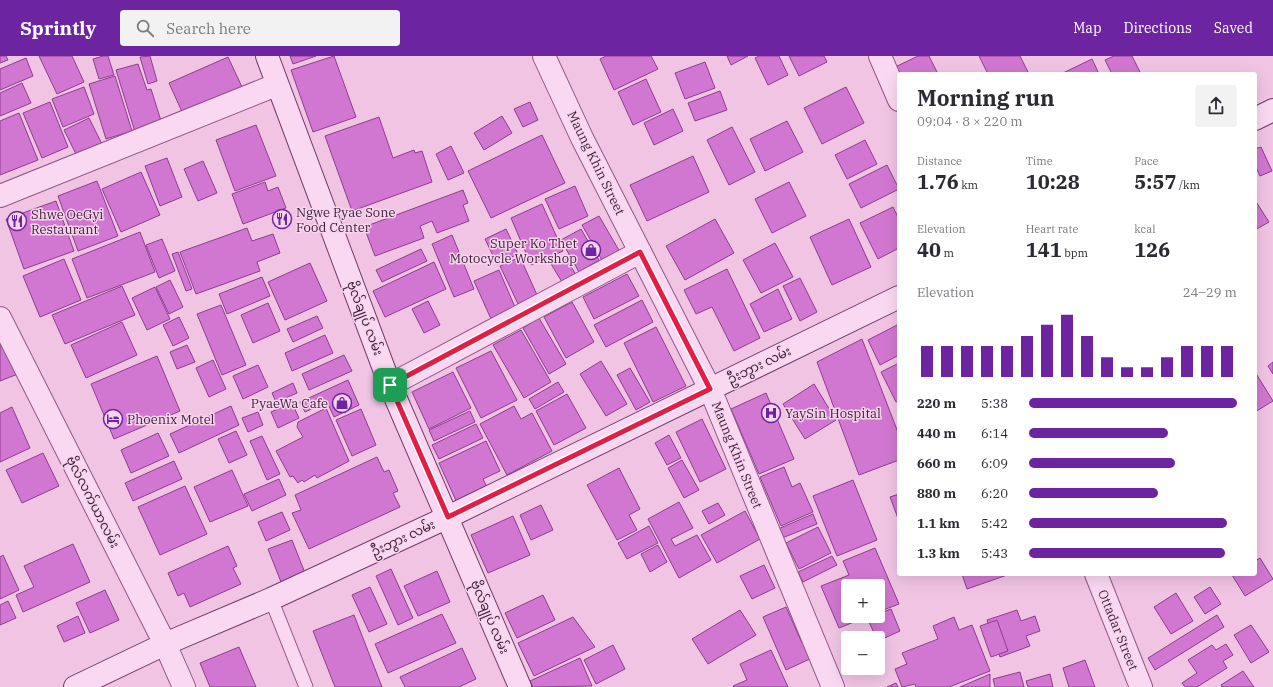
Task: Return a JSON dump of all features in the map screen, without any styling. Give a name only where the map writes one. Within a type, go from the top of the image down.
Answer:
[{"type":"street","name":"ဗိုလ်ချုပ် လမ်း","points":[[267,56],[276,85],[390,385],[520,687]]},
{"type":"street","name":"Maung Khin Street","points":[[544,56],[582,138],[710,389],[833,687]]},
{"type":"street","points":[[880,56],[897,95]]},
{"type":"street","points":[[0,196],[276,85]]},
{"type":"street","points":[[1257,118],[1273,110]]},
{"type":"street","points":[[390,385],[640,252]]},
{"type":"street","name":"ဦးဘွား လမ်း","points":[[75,687],[165,644],[271,599],[448,517],[897,298]]},
{"type":"street","name":"ဗိုလ်လက်ယာလမ်း","points":[[0,318],[165,644],[184,687]]},
{"type":"street","name":"Ottadar Street","points":[[1097,576],[1141,687]]},
{"type":"lane","points":[[271,599],[306,687]]},
{"type":"building","points":[[0,56],[6,56],[8,60],[0,63]]},
{"type":"building","points":[[39,56],[72,56],[84,82],[57,94]]},
{"type":"building","points":[[108,56],[114,75],[99,79],[93,59]]},
{"type":"building","points":[[150,56],[157,81],[148,84],[140,57]]},
{"type":"building","points":[[290,56],[316,56],[293,64]]},
{"type":"building","points":[[334,56],[356,117],[313,132],[291,70]]},
{"type":"building","points":[[606,56],[651,56],[658,69],[614,90],[600,59]]},
{"type":"building","points":[[727,56],[748,56],[731,65]]},
{"type":"building","points":[[759,56],[779,56],[788,75],[768,85],[755,58]]},
{"type":"building","points":[[789,56],[824,56],[827,62],[799,76]]},
{"type":"building","points":[[918,56],[929,56],[937,72],[897,73],[891,69]]},
{"type":"building","points":[[979,56],[1020,56],[1028,72],[987,72]]},
{"type":"building","points":[[1114,56],[1132,56],[1140,72],[1111,72],[1105,60]]},
{"type":"building","points":[[228,57],[242,87],[183,114],[169,83]]},
{"type":"building","points":[[26,58],[33,76],[0,90],[0,69]]},
{"type":"building","points":[[1092,59],[1098,72],[1065,72]]},
{"type":"building","points":[[705,62],[715,88],[685,99],[675,73]]},
{"type":"building","points":[[138,64],[147,90],[151,89],[162,124],[135,132],[116,70]]},
{"type":"building","points":[[115,76],[132,131],[106,139],[89,84]]},
{"type":"building","points":[[646,79],[661,112],[633,125],[618,92]]},
{"type":"building","points":[[22,83],[31,103],[0,116],[0,93]]},
{"type":"building","points":[[84,87],[94,114],[63,127],[52,99]]},
{"type":"building","points":[[846,87],[864,123],[822,144],[804,108]]},
{"type":"building","points":[[720,91],[727,110],[695,121],[688,103]]},
{"type":"building","points":[[50,102],[68,147],[42,158],[23,113]]},
{"type":"building","points":[[530,102],[538,120],[523,127],[514,109]]},
{"type":"building","points":[[673,109],[683,131],[654,145],[644,123]]},
{"type":"building","points":[[19,113],[38,160],[0,175],[0,121]]},
{"type":"building","points":[[502,116],[512,133],[484,150],[474,133]]},
{"type":"building","points":[[379,117],[393,158],[414,150],[415,153],[422,151],[432,182],[352,211],[325,136]]},
{"type":"building","points":[[89,118],[103,146],[78,158],[64,130]]},
{"type":"building","points":[[787,121],[803,152],[765,171],[750,139]]},
{"type":"building","points":[[256,125],[276,176],[235,191],[216,140]]},
{"type":"building","points":[[732,127],[755,172],[729,185],[707,140]]},
{"type":"building","points":[[542,135],[565,183],[491,218],[468,171]]},
{"type":"building","points":[[865,140],[877,164],[847,179],[835,155]]},
{"type":"building","points":[[451,146],[464,173],[448,180],[436,154]]},
{"type":"building","points":[[1261,147],[1272,171],[1260,176],[1257,169],[1257,148]]},
{"type":"building","points":[[693,156],[709,192],[647,221],[630,185]]},
{"type":"building","points":[[167,158],[182,197],[160,206],[145,166]]},
{"type":"building","points":[[203,161],[217,193],[198,201],[184,169]]},
{"type":"building","points":[[887,165],[897,185],[897,190],[861,208],[849,184]]},
{"type":"building","points":[[141,172],[160,215],[121,232],[102,189]]},
{"type":"building","points":[[97,181],[118,236],[78,251],[58,196]]},
{"type":"building","points":[[265,182],[268,191],[278,187],[286,208],[243,224],[232,194]]},
{"type":"building","points":[[789,182],[806,216],[772,233],[755,199]]},
{"type":"building","points":[[575,186],[588,216],[559,229],[545,199]]},
{"type":"building","points":[[463,190],[468,203],[463,205],[469,221],[437,233],[432,221],[420,226],[424,238],[375,256],[364,227]]},
{"type":"building","points":[[56,201],[74,251],[24,269],[6,219]]},
{"type":"building","points":[[1257,203],[1269,222],[1257,229]]},
{"type":"building","points":[[542,204],[563,251],[531,265],[511,218]]},
{"type":"building","points":[[893,207],[897,215],[897,249],[878,259],[860,223]]},
{"type":"building","points":[[599,216],[620,252],[603,262],[582,225]]},
{"type":"building","points":[[715,219],[734,253],[685,280],[666,246]]},
{"type":"building","points":[[849,219],[871,267],[832,285],[810,237]]},
{"type":"building","points":[[247,228],[252,241],[273,234],[280,253],[257,262],[260,271],[196,294],[180,252]]},
{"type":"building","points":[[506,229],[518,254],[497,264],[485,239]]},
{"type":"building","points":[[581,229],[599,260],[579,272],[561,240]]},
{"type":"building","points":[[140,232],[155,272],[87,298],[72,259]]},
{"type":"building","points":[[452,235],[474,289],[454,297],[432,244]]},
{"type":"building","points":[[162,239],[175,271],[159,278],[146,245]]},
{"type":"building","points":[[775,243],[793,277],[761,293],[743,260]]},
{"type":"building","points":[[421,249],[427,261],[382,282],[376,270]]},
{"type":"building","points":[[178,252],[192,289],[186,291],[172,254]]},
{"type":"building","points":[[565,256],[576,275],[562,282],[551,264]]},
{"type":"building","points":[[520,257],[537,295],[518,304],[500,266]]},
{"type":"building","points":[[64,259],[81,300],[40,317],[23,276]]},
{"type":"building","points":[[434,262],[446,289],[385,317],[373,291]]},
{"type":"building","points":[[310,263],[327,301],[285,320],[268,282]]},
{"type":"building","points":[[727,269],[760,338],[734,351],[712,307],[696,314],[684,290]]},
{"type":"building","points":[[499,270],[515,307],[491,319],[474,281]]},
{"type":"building","points":[[627,274],[639,296],[594,319],[583,297]]},
{"type":"building","points":[[262,277],[270,296],[227,314],[219,294]]},
{"type":"building","points":[[800,278],[817,312],[800,321],[783,286]]},
{"type":"building","points":[[170,280],[183,307],[169,314],[156,287]]},
{"type":"building","points":[[122,286],[135,315],[65,344],[52,315]]},
{"type":"building","points":[[155,287],[170,319],[147,330],[132,298]]},
{"type":"building","points":[[778,289],[792,319],[764,332],[750,304]]},
{"type":"building","points":[[642,300],[653,322],[606,347],[594,325]]},
{"type":"building","points":[[428,301],[440,325],[424,333],[412,309]]},
{"type":"building","points":[[572,302],[594,342],[566,358],[544,317]]},
{"type":"building","points":[[268,303],[280,331],[253,343],[241,315]]},
{"type":"building","points":[[221,305],[246,365],[222,375],[197,314]]},
{"type":"building","points":[[317,316],[323,328],[293,342],[287,329]]},
{"type":"building","points":[[179,317],[189,338],[173,346],[163,325]]},
{"type":"building","points":[[539,318],[566,364],[549,374],[523,328]]},
{"type":"building","points":[[122,322],[137,355],[86,378],[71,345]]},
{"type":"building","points":[[897,325],[897,356],[880,365],[868,340]]},
{"type":"building","points":[[656,327],[686,386],[653,402],[624,343]]},
{"type":"building","points":[[521,330],[551,382],[524,398],[493,345]]},
{"type":"building","points":[[0,333],[18,374],[0,381]]},
{"type":"building","points":[[325,335],[333,353],[292,371],[285,353]]},
{"type":"building","points":[[862,339],[897,430],[897,461],[859,475],[817,362]]},
{"type":"building","points":[[187,345],[195,362],[177,369],[170,352]]},
{"type":"building","points":[[491,351],[517,400],[481,418],[456,368]]},
{"type":"building","points":[[344,355],[352,371],[309,390],[302,374]]},
{"type":"building","points":[[157,356],[180,411],[114,439],[91,384]]},
{"type":"building","points":[[213,360],[226,389],[209,397],[196,368]]},
{"type":"building","points":[[601,361],[627,404],[606,416],[580,374]]},
{"type":"building","points":[[1273,362],[1273,374],[1268,366]]},
{"type":"building","points":[[897,364],[897,402],[896,402],[881,372]]},
{"type":"building","points":[[258,365],[268,387],[243,399],[233,376]]},
{"type":"building","points":[[630,368],[650,402],[636,410],[617,375]]},
{"type":"building","points":[[453,372],[471,408],[429,429],[412,392]]},
{"type":"building","points":[[1257,375],[1273,401],[1257,411]]},
{"type":"building","points":[[348,380],[359,405],[334,417],[327,402],[305,412],[300,402]]},
{"type":"building","points":[[558,382],[564,392],[535,409],[529,399]]},
{"type":"building","points":[[293,383],[297,393],[276,402],[272,393]]},
{"type":"building","points":[[814,384],[836,420],[805,439],[783,404]]},
{"type":"building","points":[[766,393],[794,459],[759,474],[731,409]]},
{"type":"building","points":[[567,394],[586,428],[554,445],[536,411]]},
{"type":"building","points":[[292,403],[299,418],[278,428],[271,412]]},
{"type":"building","points":[[231,406],[239,425],[179,453],[170,434]]},
{"type":"building","points":[[514,406],[521,419],[532,413],[552,451],[507,475],[480,424]]},
{"type":"building","points":[[12,407],[30,448],[0,462],[0,413]]},
{"type":"building","points":[[326,408],[349,461],[317,478],[315,475],[304,482],[302,480],[298,483],[293,476],[290,477],[276,451],[303,437],[297,427],[298,422]]},
{"type":"building","points":[[361,409],[376,445],[352,456],[336,420]]},
{"type":"building","points":[[470,411],[475,422],[434,441],[429,430]]},
{"type":"building","points":[[258,412],[263,425],[248,432],[242,418]]},
{"type":"building","points":[[702,419],[726,469],[700,482],[676,432]]},
{"type":"building","points":[[476,424],[483,438],[439,459],[432,445]]},
{"type":"building","points":[[236,431],[247,455],[229,463],[218,439]]},
{"type":"building","points":[[158,433],[169,456],[131,473],[121,450]]},
{"type":"building","points":[[669,435],[681,458],[667,465],[655,443]]},
{"type":"building","points":[[262,436],[280,474],[267,480],[250,441]]},
{"type":"building","points":[[486,441],[500,471],[483,479],[489,491],[458,505],[439,463]]},
{"type":"building","points":[[43,453],[59,486],[22,503],[6,470]]},
{"type":"building","points":[[377,457],[384,472],[389,470],[398,491],[393,493],[400,507],[309,549],[292,513],[301,510],[295,495]]},
{"type":"building","points":[[682,460],[699,490],[684,498],[668,468]]},
{"type":"building","points":[[174,461],[182,479],[133,501],[125,483]]},
{"type":"building","points":[[784,467],[792,487],[800,483],[813,512],[781,526],[760,477]]},
{"type":"building","points":[[619,468],[640,509],[629,515],[637,530],[617,540],[587,485]]},
{"type":"building","points":[[232,470],[248,506],[210,522],[194,487]]},
{"type":"building","points":[[279,479],[286,495],[252,511],[244,494]]},
{"type":"building","points":[[853,480],[877,540],[837,556],[813,496]]},
{"type":"building","points":[[185,486],[207,534],[160,555],[138,507]]},
{"type":"building","points":[[897,495],[897,516],[890,497]]},
{"type":"building","points":[[679,502],[693,528],[671,539],[675,546],[697,535],[711,560],[679,578],[648,519]]},
{"type":"building","points":[[718,503],[725,515],[709,524],[702,511]]},
{"type":"building","points":[[541,505],[553,530],[531,540],[520,515]]},
{"type":"building","points":[[745,511],[760,539],[717,563],[701,535]]},
{"type":"building","points":[[282,512],[290,530],[266,541],[258,522]]},
{"type":"building","points":[[813,514],[817,524],[782,538],[778,529]]},
{"type":"building","points":[[513,516],[530,555],[488,573],[471,535]]},
{"type":"building","points":[[649,526],[658,543],[627,559],[618,543]]},
{"type":"building","points":[[818,527],[831,553],[799,569],[786,543]]},
{"type":"building","points":[[292,540],[305,573],[281,582],[268,549]]},
{"type":"building","points":[[73,544],[90,582],[23,612],[16,595],[34,587],[24,566]]},
{"type":"building","points":[[658,545],[667,562],[650,572],[641,554]]},
{"type":"building","points":[[228,546],[237,566],[233,568],[241,584],[190,607],[184,593],[178,596],[168,573]]},
{"type":"building","points":[[875,548],[899,604],[885,609],[885,579],[841,579],[841,623],[852,623],[839,628],[821,586],[849,575],[843,561]]},
{"type":"building","points":[[3,555],[19,590],[0,599],[0,557]]},
{"type":"building","points":[[832,556],[837,565],[803,582],[798,572]]},
{"type":"building","points":[[1260,558],[1273,579],[1245,596],[1233,576],[1257,576],[1257,560]]},
{"type":"building","points":[[764,565],[775,588],[752,599],[740,576]]},
{"type":"building","points":[[391,569],[413,618],[398,625],[376,576]]},
{"type":"building","points":[[437,571],[450,602],[418,616],[404,586]]},
{"type":"building","points":[[963,576],[1004,576],[967,589]]},
{"type":"building","points":[[370,587],[387,624],[369,632],[352,595]]},
{"type":"building","points":[[1210,587],[1221,604],[1205,614],[1194,597]]},
{"type":"building","points":[[105,590],[119,620],[90,633],[76,603]]},
{"type":"building","points":[[1176,593],[1193,621],[1171,634],[1154,607]]},
{"type":"building","points":[[543,595],[555,620],[517,638],[505,613]]},
{"type":"building","points":[[8,601],[16,618],[0,625],[0,605]]},
{"type":"building","points":[[786,607],[802,643],[807,641],[814,657],[786,670],[763,617]]},
{"type":"building","points":[[891,609],[900,631],[885,638],[885,631],[873,631],[869,623],[885,623],[885,611]]},
{"type":"building","points":[[740,610],[756,635],[708,664],[692,639]]},
{"type":"building","points":[[1017,610],[1021,621],[1035,616],[1040,631],[1026,636],[1030,646],[1000,657],[987,620]]},
{"type":"building","points":[[442,614],[456,643],[388,673],[375,644]]},
{"type":"building","points":[[354,615],[382,687],[335,687],[313,631]]},
{"type":"building","points":[[1217,615],[1224,627],[1155,670],[1148,658]]},
{"type":"building","points":[[78,616],[85,633],[64,642],[57,626]]},
{"type":"building","points":[[573,617],[595,647],[534,676],[518,643]]},
{"type":"building","points":[[954,617],[959,630],[972,625],[990,671],[949,687],[916,687],[915,684],[902,687],[895,669],[907,664],[902,653],[938,639],[933,626]]},
{"type":"building","points":[[997,620],[1008,651],[991,657],[980,626]]},
{"type":"building","points":[[1251,625],[1269,652],[1251,663],[1234,635]]},
{"type":"building","points":[[1226,644],[1233,655],[1223,661],[1227,668],[1197,687],[1185,687],[1182,683],[1197,673],[1188,660],[1212,645],[1216,650]]},
{"type":"building","points":[[613,645],[625,669],[596,684],[584,660]]},
{"type":"building","points":[[239,647],[256,687],[210,687],[200,663]]},
{"type":"building","points":[[462,648],[476,679],[459,687],[405,687],[400,677]]},
{"type":"building","points":[[771,650],[788,687],[733,686],[747,680],[740,664]]},
{"type":"building","points":[[580,658],[592,686],[533,687],[530,681]]},
{"type":"building","points":[[1085,660],[1095,687],[1069,687],[1063,668]]},
{"type":"building","points":[[1243,671],[1254,687],[1222,687],[1221,685]]},
{"type":"building","points":[[1020,672],[1024,687],[995,687],[993,679]]},
{"type":"building","points":[[990,674],[990,687],[960,687]]},
{"type":"building","points":[[1050,674],[1053,687],[1028,687],[1026,681]]},
{"type":"building","points":[[896,683],[898,687],[887,687]]},
{"type":"place","name":"Ngwe Pyae Sone Food Center","points":[[282,219]]},
{"type":"place","name":"Shwe OeGyi Restaurant","points":[[17,221]]},
{"type":"place","name":"Super Ko Thet Motocycle Workshop","points":[[591,250]]},
{"type":"place","name":"PyaeWa Cafe","points":[[342,403]]},
{"type":"place","name":"YaySin Hospital","points":[[771,413]]},
{"type":"place","name":"Phoenix Motel","points":[[113,419]]},
{"type":"route","points":[[640,252],[710,389],[448,517],[390,385],[640,252]]}]
